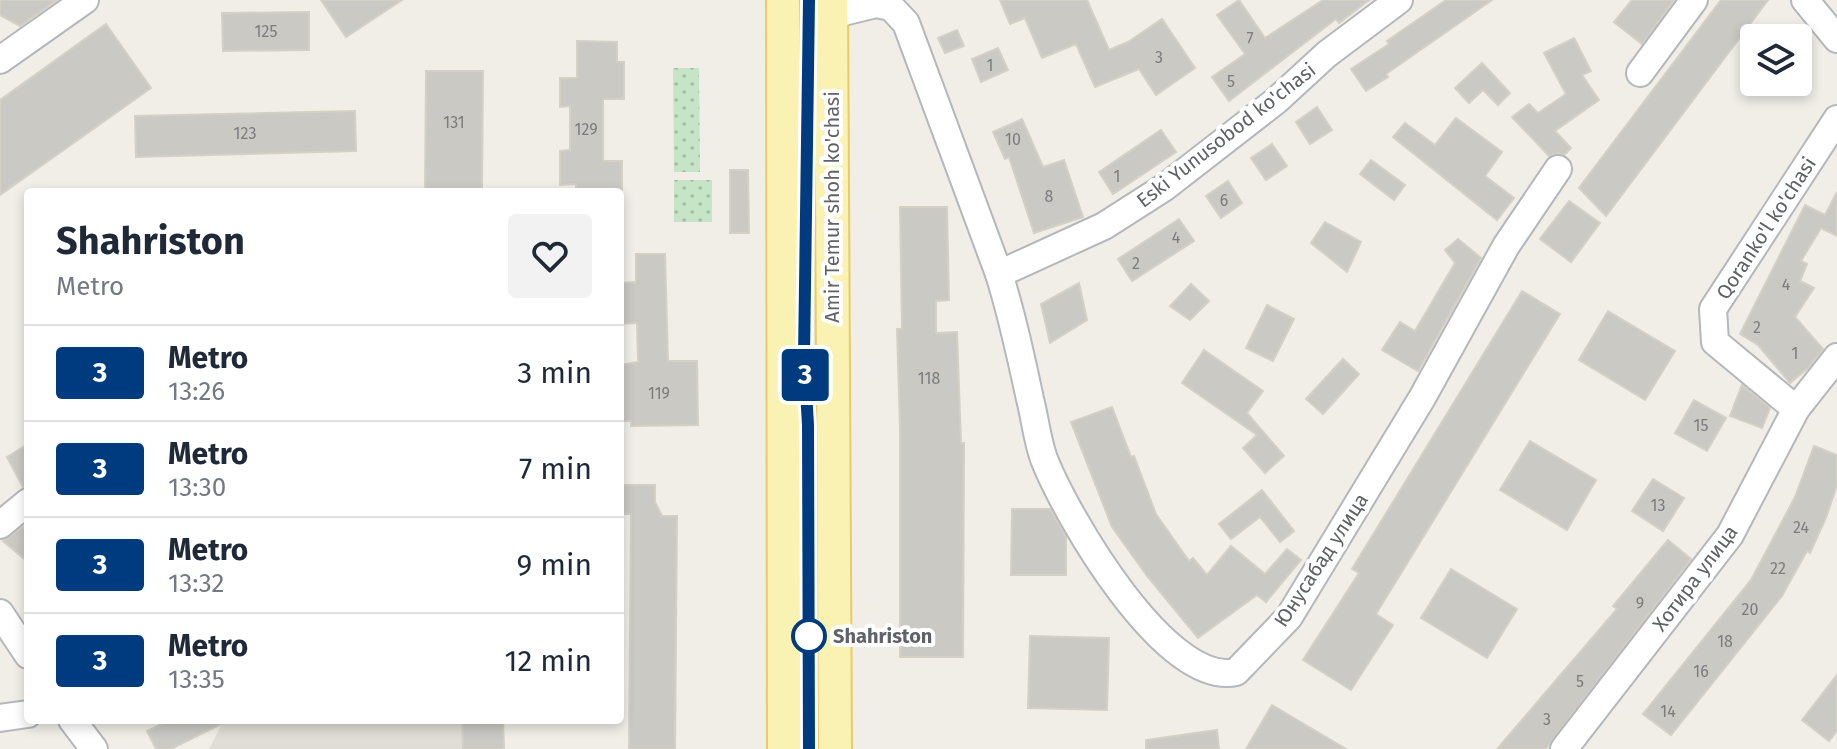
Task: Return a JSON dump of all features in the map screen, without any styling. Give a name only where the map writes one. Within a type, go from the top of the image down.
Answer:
[{"type":"main road","points":[[783,0],[784,749]]},
{"type":"main road","name":"Amir Temur shoh ko'chasi","points":[[831,8],[835,749]]},
{"type":"street","points":[[0,60],[85,0]]},
{"type":"street","points":[[1640,73],[1694,0]]},
{"type":"street","points":[[1805,0],[1837,39]]},
{"type":"street","name":"Eski Yunusobod ko'chasi","points":[[999,274],[1104,226],[1165,187],[1277,100],[1390,3]]},
{"type":"street","name":"Юнусабад улица","points":[[831,8],[876,4],[891,7],[906,23],[1010,308],[1044,457],[1081,534],[1148,625],[1167,645],[1215,672],[1236,672],[1289,617],[1422,398],[1506,246],[1558,169]]},
{"type":"street","name":"Qoranko'l ko'chasi","points":[[1796,409],[1715,342],[1713,309],[1837,119]]},
{"type":"street","name":"Хотира улица","points":[[1564,749],[1730,535],[1796,409],[1837,357]]},
{"type":"street","points":[[0,525],[24,505]]},
{"type":"street","points":[[0,613],[24,649]]},
{"type":"street","points":[[0,718],[24,715]]},
{"type":"street","points":[[75,724],[94,749]]},
{"type":"shaded area","points":[[222,724],[462,724],[463,749],[209,749]]},
{"type":"green space","points":[[673,68],[699,68],[700,172],[674,172]]},
{"type":"green space","points":[[674,180],[712,180],[712,222],[674,222]]},
{"type":"building","points":[[0,0],[57,0],[20,26],[0,15]]},
{"type":"building","points":[[321,0],[402,0],[346,37]]},
{"type":"building","points":[[1000,0],[1087,0],[1109,50],[1128,42],[1162,19],[1195,68],[1156,95],[1139,69],[1095,87],[1076,44],[1042,58],[1025,18],[1010,24]]},
{"type":"building","points":[[1239,0],[1265,38],[1323,0],[1369,0],[1339,23],[1336,19],[1229,101],[1212,77],[1245,54],[1217,15]]},
{"type":"building","points":[[1446,0],[1492,0],[1366,91],[1351,69]]},
{"type":"building","points":[[1632,0],[1674,0],[1642,44],[1614,22]]},
{"type":"building","points":[[1721,0],[1768,0],[1750,24],[1740,24],[1740,37],[1606,216],[1579,188]]},
{"type":"building","points":[[309,12],[309,50],[223,51],[222,13]]},
{"type":"building","points":[[106,24],[151,88],[0,195],[0,100]]},
{"type":"building","points":[[957,30],[964,46],[945,53],[938,38]]},
{"type":"building","points":[[1574,38],[1591,71],[1582,75],[1599,100],[1555,131],[1571,148],[1564,155],[1549,156],[1512,117],[1529,104],[1538,113],[1566,94],[1544,53]]},
{"type":"building","points":[[577,41],[617,42],[617,62],[624,62],[624,99],[603,99],[603,161],[622,161],[622,188],[560,185],[560,151],[570,150],[570,106],[560,107],[560,78],[577,78]]},
{"type":"building","points":[[998,48],[1008,70],[981,82],[972,59]]},
{"type":"building","points":[[1482,63],[1510,93],[1498,105],[1483,90],[1469,103],[1455,88]]},
{"type":"building","points":[[426,71],[483,71],[482,188],[425,188]]},
{"type":"building","points":[[1317,107],[1332,130],[1310,144],[1296,122]]},
{"type":"building","points":[[355,111],[356,151],[136,157],[135,116]]},
{"type":"building","points":[[1456,118],[1502,152],[1485,176],[1514,198],[1497,220],[1393,137],[1405,123],[1435,145]]},
{"type":"building","points":[[1022,119],[1043,167],[1064,160],[1083,217],[1034,233],[1009,157],[1005,159],[993,132]]},
{"type":"building","points":[[1161,130],[1176,152],[1113,194],[1099,172]]},
{"type":"building","points":[[1272,144],[1287,166],[1266,180],[1251,158]]},
{"type":"building","points":[[1371,160],[1405,185],[1394,200],[1360,174]]},
{"type":"building","points":[[730,170],[748,170],[749,233],[730,233]]},
{"type":"building","points":[[1228,181],[1242,203],[1221,218],[1206,196]]},
{"type":"building","points":[[1837,192],[1837,236],[1821,228],[1801,261],[1807,264],[1800,281],[1814,288],[1795,317],[1823,349],[1808,368],[1790,383],[1758,345],[1740,334],[1805,205],[1825,215]]},
{"type":"building","points":[[1569,201],[1600,223],[1571,262],[1540,239]]},
{"type":"building","points":[[900,207],[947,207],[949,300],[936,301],[936,333],[957,332],[961,443],[964,443],[963,657],[900,657],[897,329],[902,329]]},
{"type":"building","points":[[1179,219],[1194,241],[1132,281],[1118,259]]},
{"type":"building","points":[[1325,222],[1361,242],[1347,272],[1311,243]]},
{"type":"building","points":[[1458,239],[1481,258],[1418,371],[1382,350],[1400,322],[1415,331],[1455,263],[1445,250]]},
{"type":"building","points":[[636,254],[665,254],[668,361],[697,361],[698,425],[631,426],[631,421],[624,421],[624,364],[638,362],[637,323],[624,324],[624,283],[636,282]]},
{"type":"building","points":[[1079,283],[1087,320],[1050,343],[1041,304]]},
{"type":"building","points":[[1191,284],[1209,301],[1190,320],[1170,306]]},
{"type":"building","points":[[1522,291],[1560,314],[1376,614],[1393,625],[1351,690],[1303,660],[1359,573],[1352,569]]},
{"type":"building","points":[[1267,305],[1294,319],[1273,361],[1246,348]]},
{"type":"building","points":[[1608,311],[1675,351],[1645,400],[1579,360]]},
{"type":"building","points":[[1204,350],[1263,391],[1247,413],[1284,456],[1265,473],[1243,448],[1257,435],[1182,383]]},
{"type":"building","points":[[1343,359],[1359,374],[1323,414],[1306,399]]},
{"type":"building","points":[[1742,385],[1770,408],[1762,428],[1730,416]]},
{"type":"building","points":[[1694,400],[1726,418],[1707,451],[1675,433]]},
{"type":"building","points":[[1112,407],[1156,514],[1189,561],[1193,558],[1207,575],[1231,546],[1265,574],[1287,549],[1301,560],[1266,602],[1257,595],[1198,638],[1147,576],[1112,527],[1071,422]]},
{"type":"building","points":[[1530,441],[1596,480],[1567,530],[1500,490]]},
{"type":"building","points":[[24,446],[24,487],[23,487],[7,457]]},
{"type":"building","points":[[1814,446],[1837,455],[1837,485],[1810,553],[1807,551],[1782,596],[1671,735],[1643,714],[1751,580],[1795,497]]},
{"type":"building","points":[[1653,479],[1684,498],[1663,531],[1632,511]]},
{"type":"building","points":[[624,485],[655,485],[655,502],[662,516],[677,516],[675,749],[629,749],[631,514],[624,514]]},
{"type":"building","points":[[1262,490],[1294,531],[1280,542],[1260,517],[1231,539],[1219,524]]},
{"type":"building","points":[[1012,509],[1050,509],[1066,537],[1066,575],[1011,575]]},
{"type":"building","points":[[23,527],[24,559],[3,541]]},
{"type":"building","points":[[1668,540],[1691,559],[1546,749],[1497,749],[1617,609],[1613,606]]},
{"type":"building","points":[[1451,569],[1517,609],[1487,658],[1421,618]]},
{"type":"building","points":[[1030,636],[1109,638],[1107,710],[1028,708]]},
{"type":"building","points":[[1837,675],[1837,731],[1829,741],[1802,720]]},
{"type":"building","points":[[1272,705],[1346,749],[1246,749]]},
{"type":"building","points":[[162,724],[221,724],[171,749],[156,749],[147,731]]},
{"type":"building","points":[[462,724],[503,724],[504,749],[463,749]]},
{"type":"building","points":[[1217,730],[1219,749],[1146,749],[1146,740]]},
{"type":"metro line","name":"3","points":[[809,0],[804,357],[808,425],[809,749]]},
{"type":"place","name":"Shahriston","points":[[809,636]]}]
